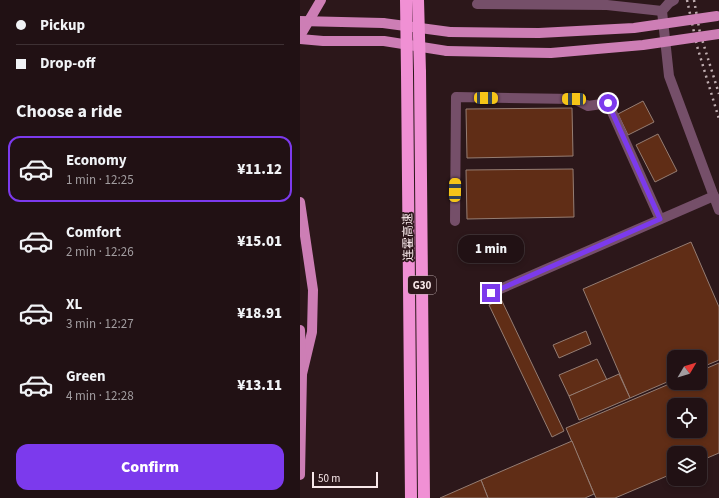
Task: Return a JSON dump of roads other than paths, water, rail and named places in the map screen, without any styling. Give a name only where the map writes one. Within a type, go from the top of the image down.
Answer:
[{"type":"highway","name":"连霍高速","points":[[406,0],[411,498]]},
{"type":"highway","name":"连霍高速","points":[[418,0],[424,498]]},
{"type":"main road","points":[[300,26],[321,0]]},
{"type":"main road","points":[[321,0],[300,38],[323,41],[384,41],[447,51],[551,52],[643,45],[719,34]]},
{"type":"main road","points":[[300,21],[383,23],[450,32],[539,33],[626,28],[718,15]]},
{"type":"main road","points":[[300,202],[313,290],[312,332],[302,374]]},
{"type":"main road","points":[[300,330],[302,374],[300,476]]},
{"type":"street","points":[[674,0],[669,2],[662,11],[669,76],[719,210]]},
{"type":"street","points":[[477,4],[606,5],[662,11]]},
{"type":"street","points":[[455,221],[456,97],[574,99],[588,106],[608,103],[660,219]]},
{"type":"street","points":[[491,293],[714,196]]},
{"type":"railway","points":[[687,0],[697,46],[719,119]]},
{"type":"railway","points":[[694,0],[700,33],[719,94]]}]
